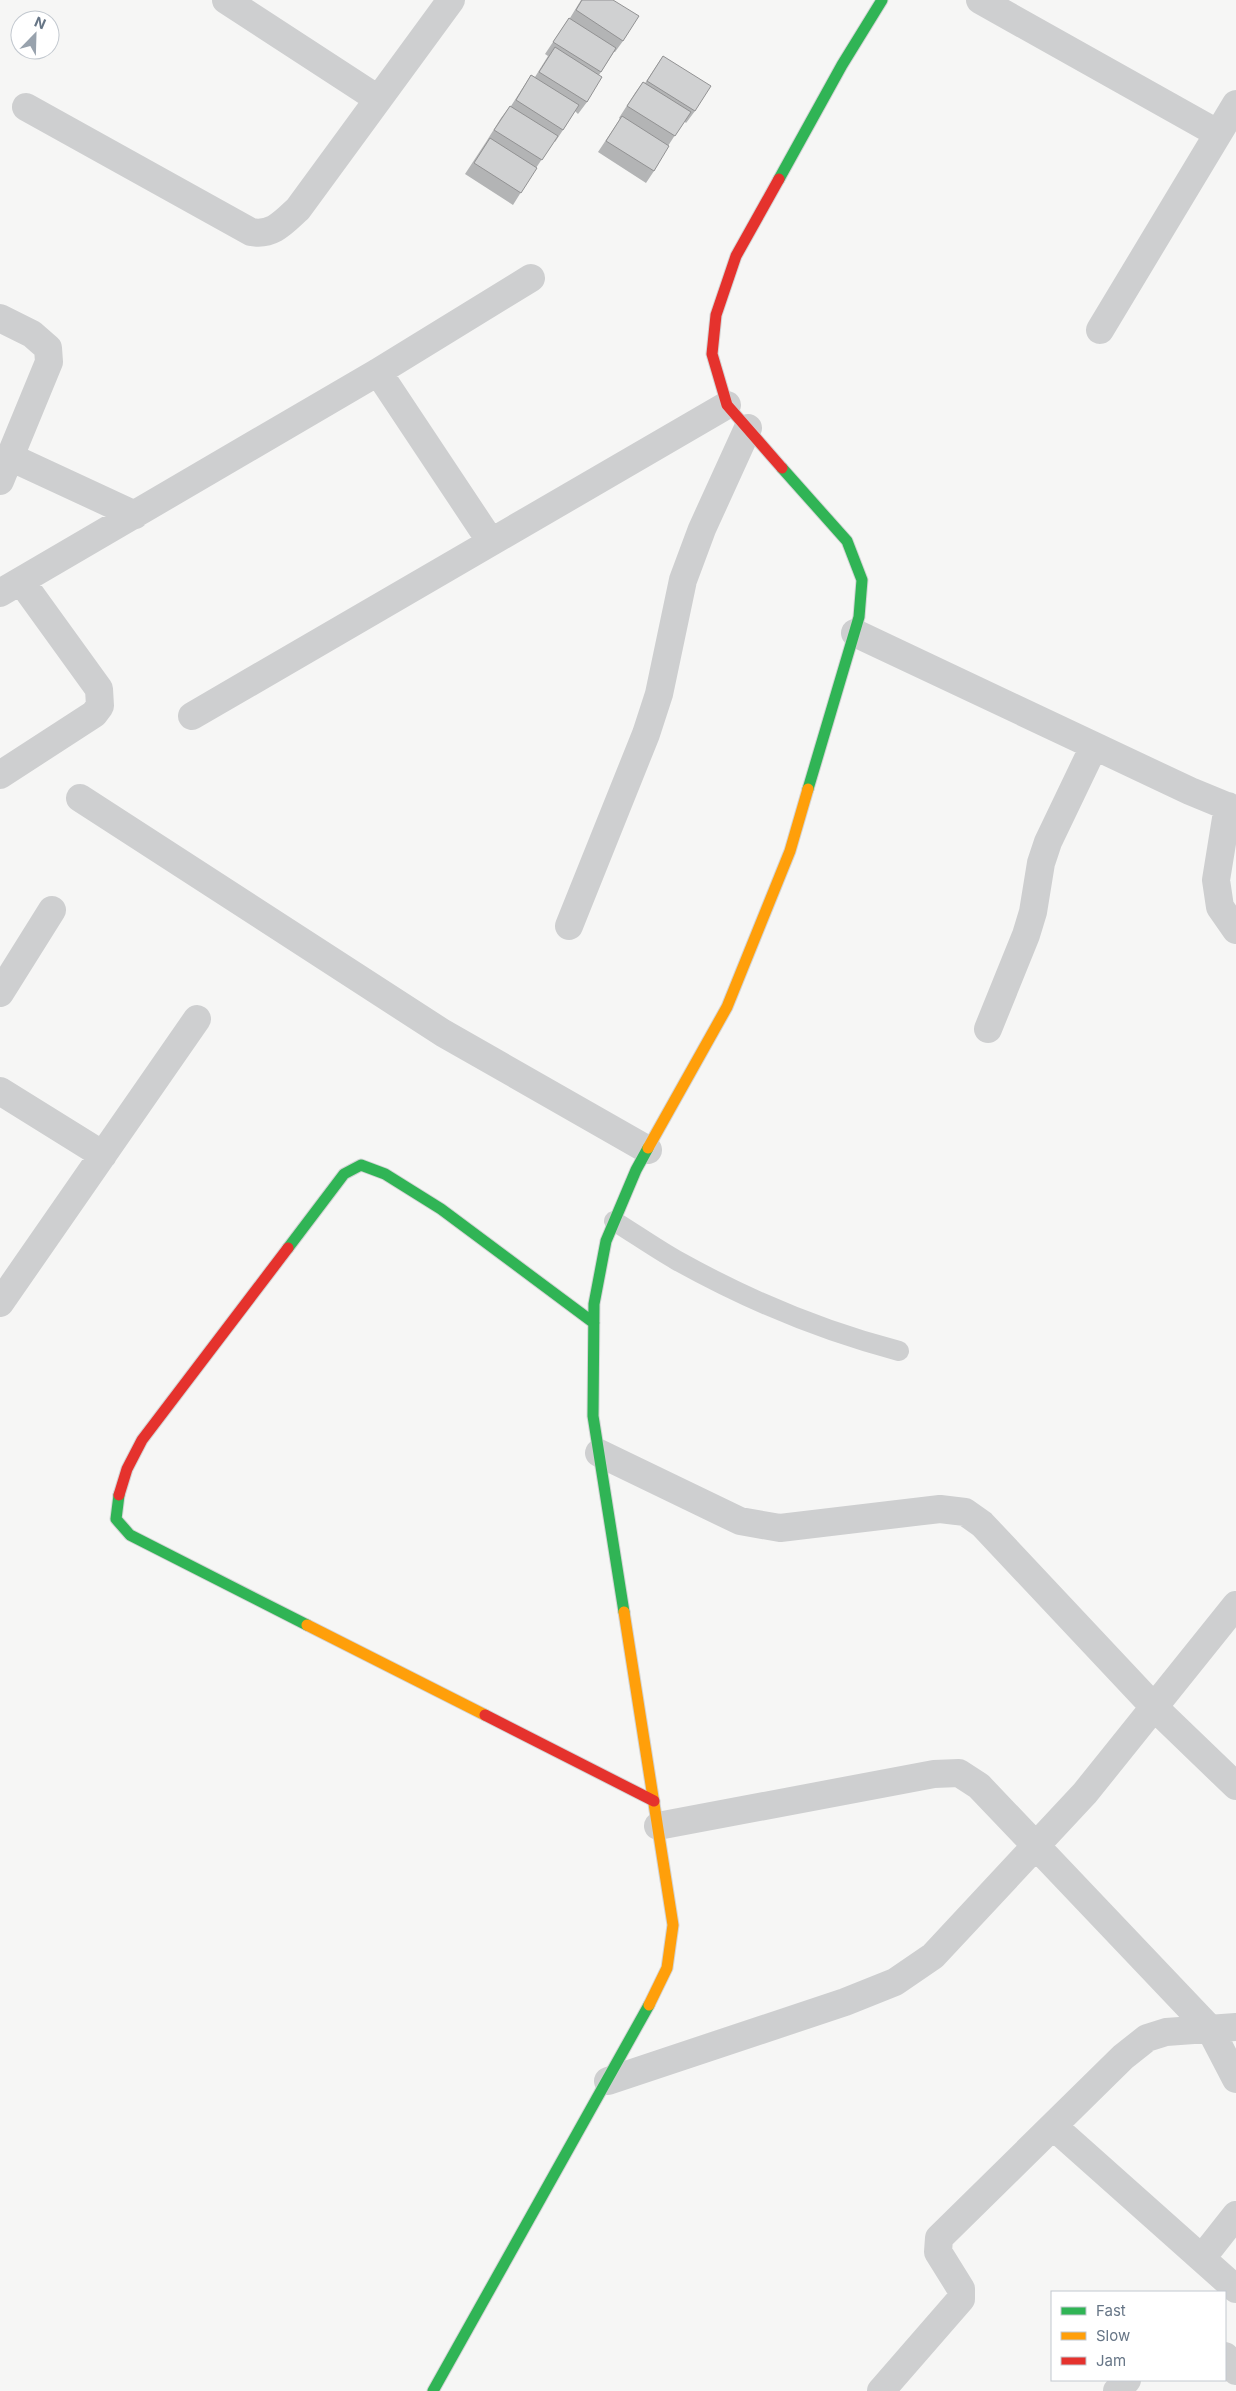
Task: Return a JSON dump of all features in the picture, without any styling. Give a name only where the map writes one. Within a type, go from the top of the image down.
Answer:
[{"type":"street","points":[[226,0],[378,99]]},
{"type":"street","points":[[26,107],[251,232],[262,234],[275,230],[298,209],[451,0]]},
{"type":"street","points":[[433,2391],[638,2028],[667,1968],[673,1925],[593,1416],[594,1304],[606,1241],[636,1170],[727,1008],[790,851],[860,617],[862,580],[848,541],[727,405],[712,354],[716,315],[736,256],[842,65],[882,0]]},
{"type":"street","points":[[980,0],[1217,133]]},
{"type":"street","points":[[1100,330],[1236,104]]},
{"type":"street","points":[[0,775],[94,714],[100,706],[99,690],[10,587],[378,372],[531,278]]},
{"type":"street","points":[[0,318],[32,334],[48,348],[49,355],[49,362],[5,469],[136,515]]},
{"type":"street","points":[[378,372],[491,542]]},
{"type":"street","points":[[192,716],[727,405]]},
{"type":"street","points":[[569,926],[646,734],[659,694],[684,580],[702,529],[748,428]]},
{"type":"street","points":[[855,633],[1094,746],[1232,808],[1216,880],[1220,907],[1236,930]]},
{"type":"street","points":[[988,1030],[1026,935],[1033,912],[1041,863],[1048,842],[1094,746]]},
{"type":"street","points":[[80,798],[443,1033],[648,1150]]},
{"type":"street","points":[[0,993],[52,910]]},
{"type":"street","points":[[0,1303],[197,1019]]},
{"type":"street","points":[[0,1091],[103,1155]]},
{"type":"street","points":[[594,1323],[440,1209],[385,1174],[361,1165],[344,1174],[142,1440],[117,1494],[116,1519],[130,1535],[656,1813],[959,1772],[979,1786],[1036,1846],[1223,2028],[1236,2079]]},
{"type":"street","points":[[599,1453],[740,1520],[780,1528],[940,1509],[965,1512],[982,1524],[1154,1707],[1236,1786]]},
{"type":"street","points":[[608,2081],[845,2002],[895,1982],[933,1956],[1085,1793],[1236,1604]]},
{"type":"street","points":[[881,2391],[961,2298],[961,2288],[938,2252],[939,2238],[1123,2058],[1147,2038],[1166,2032],[1223,2028]]},
{"type":"street","points":[[1053,2126],[1216,2278],[1236,2215]]},
{"type":"street","points":[[1226,2357],[1236,2371]]},
{"type":"street","points":[[1117,2391],[1126,2381]]},
{"type":"lane","points":[[614,1222],[676,1260],[771,1306],[850,1338],[899,1351]]},
{"type":"building","points":[[582,0],[613,0],[639,16],[623,41],[576,10]]},
{"type":"building","points":[[569,18],[616,48],[601,72],[553,42]]},
{"type":"building","points":[[555,47],[602,77],[587,102],[539,72]]},
{"type":"building","points":[[663,56],[711,86],[695,111],[647,81]]},
{"type":"building","points":[[531,75],[579,105],[563,130],[516,100]]},
{"type":"building","points":[[643,82],[691,112],[675,136],[627,106]]},
{"type":"building","points":[[510,106],[558,136],[542,160],[494,130]]},
{"type":"building","points":[[622,116],[669,146],[654,171],[606,141]]},
{"type":"building","points":[[490,138],[537,168],[521,193],[474,163]]},
{"type":"traffic: fast","points":[[779,179],[842,65],[882,0]]},
{"type":"traffic: fast","points":[[782,468],[847,541],[862,580],[859,617],[808,789]]},
{"type":"traffic: fast","points":[[624,1612],[593,1416],[594,1304],[606,1241],[636,1170],[648,1148]]},
{"type":"traffic: fast","points":[[288,1248],[344,1174],[361,1165],[385,1174],[441,1209],[594,1323]]},
{"type":"traffic: fast","points":[[119,1495],[116,1519],[130,1535],[307,1625]]},
{"type":"traffic: fast","points":[[433,2391],[649,2005]]},
{"type":"traffic: slow","points":[[648,1148],[727,1007],[790,851],[808,789]]},
{"type":"traffic: slow","points":[[624,1612],[673,1925],[667,1968],[649,2005]]},
{"type":"traffic: slow","points":[[307,1625],[485,1715]]},
{"type":"traffic: jam","points":[[779,179],[736,256],[716,315],[712,354],[727,405],[782,468]]},
{"type":"traffic: jam","points":[[119,1495],[127,1469],[142,1440],[288,1248]]},
{"type":"traffic: jam","points":[[485,1715],[654,1801]]}]
